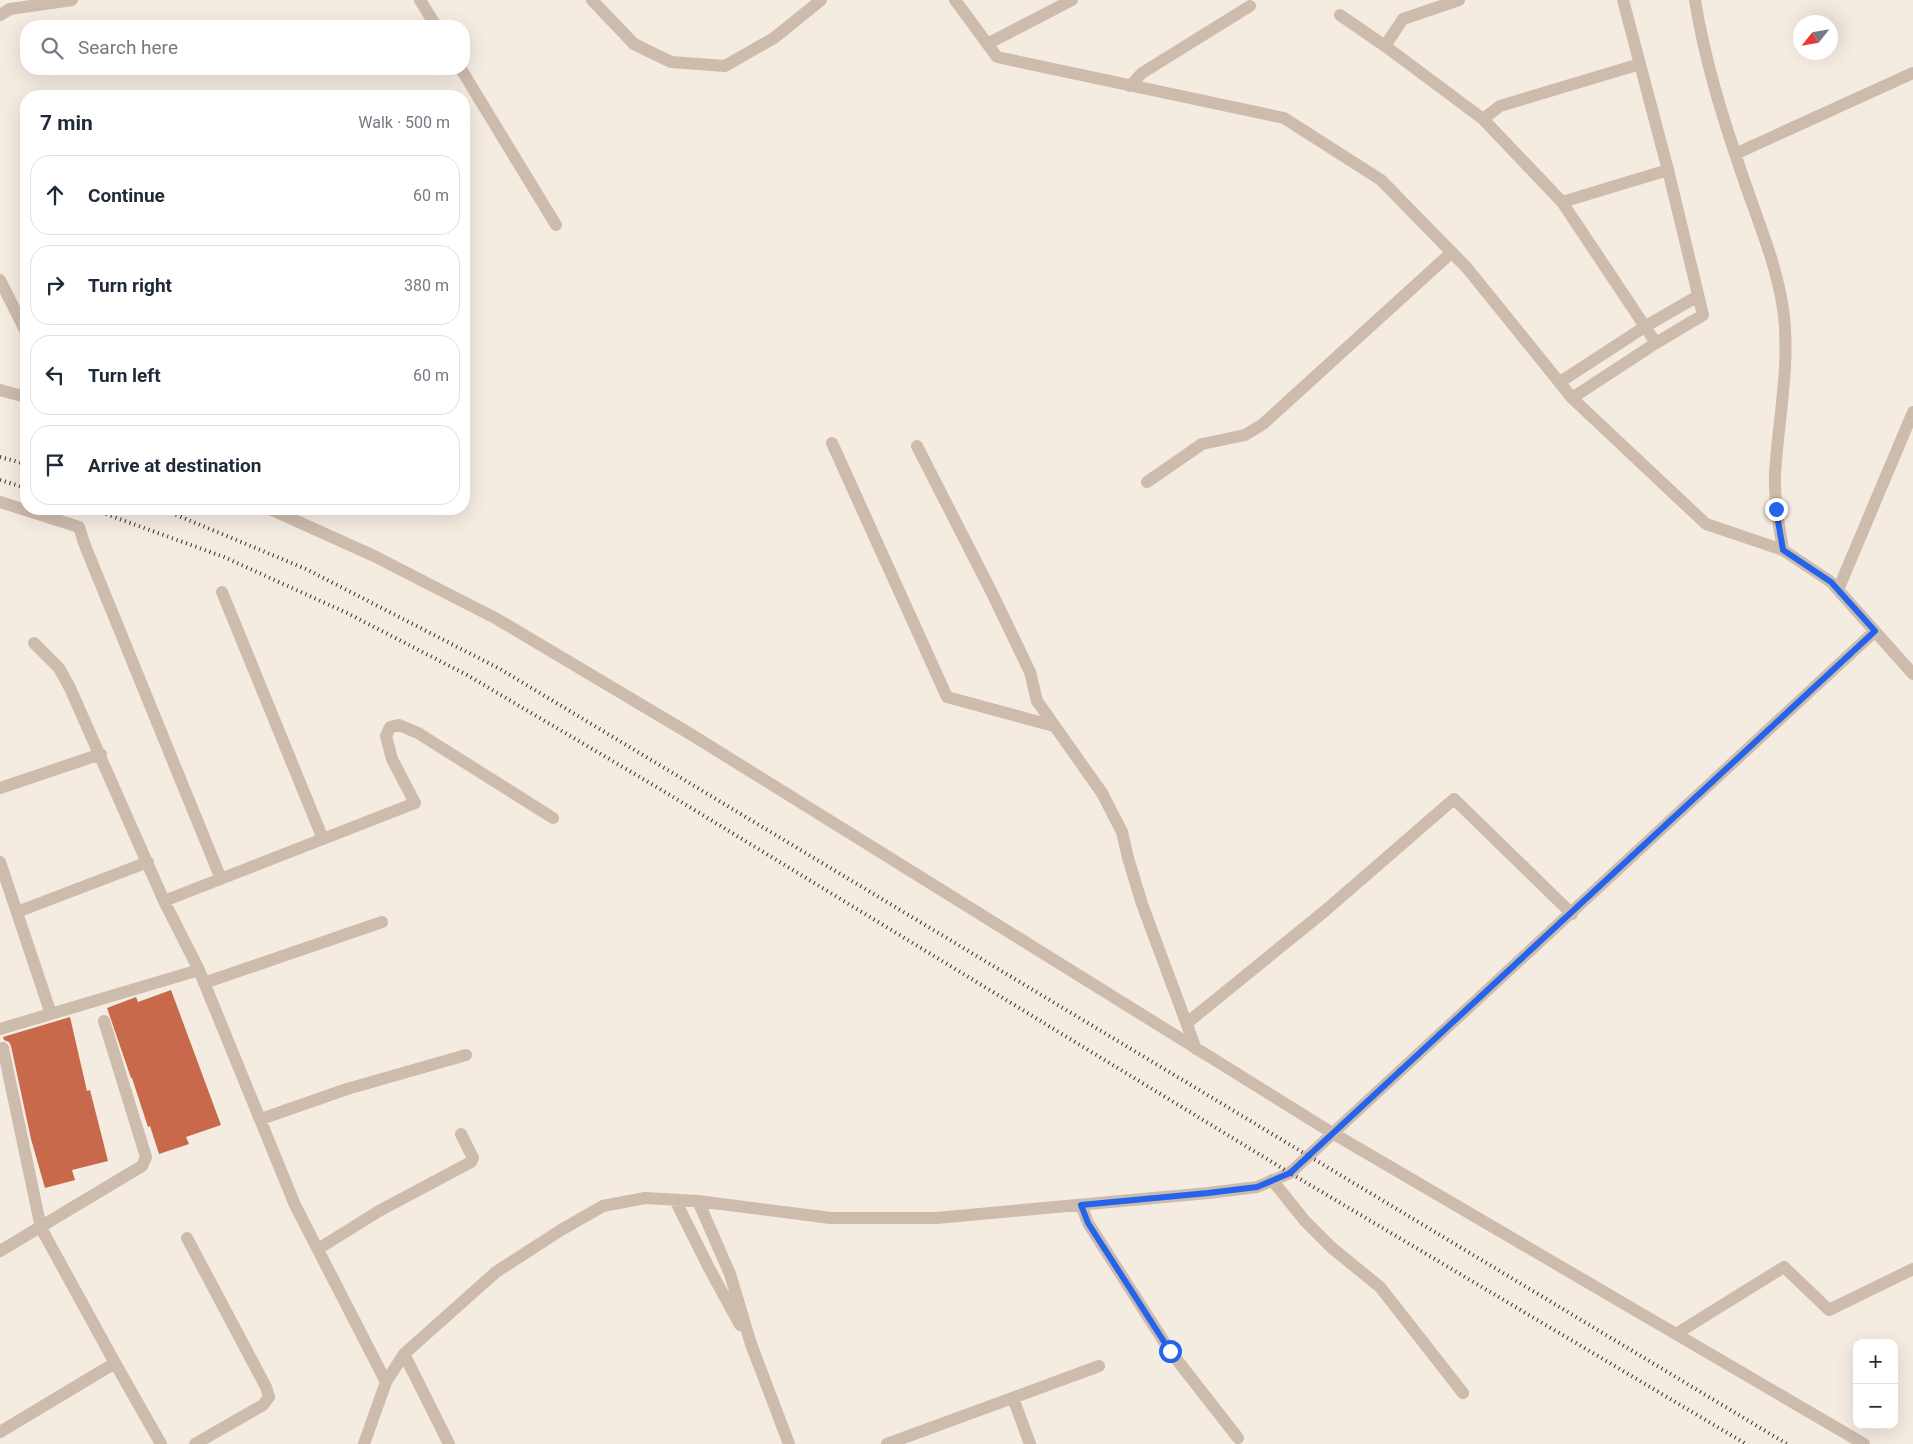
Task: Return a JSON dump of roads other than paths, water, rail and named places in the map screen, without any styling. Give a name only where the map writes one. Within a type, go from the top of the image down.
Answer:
[{"type":"street","points":[[0,15],[10,9],[72,0]]},
{"type":"street","points":[[420,0],[432,20]]},
{"type":"street","points":[[592,0],[634,44],[671,62],[725,66],[774,38],[821,0]]},
{"type":"street","points":[[955,0],[996,57],[1284,118],[1381,180],[1467,268],[1572,398],[1706,524],[1783,550],[1831,582],[1913,674]]},
{"type":"street","points":[[987,44],[1072,0]]},
{"type":"street","points":[[1385,46],[1403,19],[1459,0]]},
{"type":"street","points":[[1572,398],[1656,343],[1703,315],[1668,170],[1623,0]]},
{"type":"street","points":[[1695,0],[1702,41],[1735,154],[1774,267],[1784,309],[1786,352],[1775,476],[1776,509],[1783,550]]},
{"type":"street","points":[[1130,86],[1142,73],[1250,6]]},
{"type":"street","points":[[1340,15],[1385,46],[1482,120],[1562,202],[1656,343]]},
{"type":"street","points":[[1482,120],[1500,106],[1640,64]]},
{"type":"street","points":[[1735,154],[1913,73]]},
{"type":"street","points":[[466,75],[556,225]]},
{"type":"street","points":[[1562,202],[1668,170]]},
{"type":"street","points":[[1147,482],[1202,444],[1245,435],[1263,424],[1452,252]]},
{"type":"street","points":[[0,280],[20,320]]},
{"type":"street","points":[[1560,382],[1646,326],[1698,296]]},
{"type":"street","points":[[0,390],[20,395]]},
{"type":"street","points":[[1838,590],[1913,412]]},
{"type":"street","points":[[832,443],[947,697],[1054,726]]},
{"type":"street","points":[[917,446],[1030,672],[1037,701],[1102,793],[1122,832],[1142,904],[1196,1049]]},
{"type":"street","points":[[0,502],[20,508]]},
{"type":"street","points":[[41,515],[79,527],[221,879]]},
{"type":"street","points":[[283,515],[374,556],[497,620],[701,740],[1334,1134],[1864,1444]]},
{"type":"street","points":[[222,592],[323,839]]},
{"type":"street","points":[[364,1444],[386,1382],[404,1354],[496,1272],[561,1230],[603,1206],[645,1198],[698,1201],[831,1218],[936,1218],[1257,1187],[1290,1173],[1572,914],[1875,631]]},
{"type":"street","points":[[34,643],[59,668],[100,754],[164,901],[199,970],[295,1205],[386,1382]]},
{"type":"street","points":[[164,901],[415,803],[392,759],[386,736],[390,727],[399,724],[418,733],[553,818]]},
{"type":"street","points":[[0,788],[100,754]]},
{"type":"street","points":[[1187,1024],[1326,910],[1454,799],[1572,914]]},
{"type":"street","points":[[0,862],[51,1014]]},
{"type":"street","points":[[17,912],[148,862]]},
{"type":"street","points":[[204,982],[382,922]]},
{"type":"street","points":[[0,1029],[199,970]]},
{"type":"street","points":[[0,1251],[142,1166],[146,1157],[104,1021]]},
{"type":"street","points":[[3,1048],[41,1228],[161,1444]]},
{"type":"street","points":[[261,1119],[347,1089],[466,1055]]},
{"type":"street","points":[[318,1249],[379,1211],[471,1162],[473,1158],[461,1134]]},
{"type":"street","points":[[1272,1180],[1305,1221],[1332,1248],[1380,1287],[1463,1393]]},
{"type":"street","points":[[675,1200],[709,1268],[751,1344]]},
{"type":"street","points":[[698,1201],[730,1274],[751,1344],[790,1444]]},
{"type":"street","points":[[1081,1205],[1088,1223],[1170,1351],[1238,1438]]},
{"type":"street","points":[[188,1238],[270,1397],[263,1405],[194,1444]]},
{"type":"street","points":[[1676,1334],[1784,1267],[1829,1310],[1913,1269]]},
{"type":"street","points":[[404,1354],[449,1444]]},
{"type":"street","points":[[0,1432],[115,1364]]},
{"type":"street","points":[[887,1444],[912,1440],[1013,1398],[1099,1366]]},
{"type":"street","points":[[1013,1398],[1030,1444]]},
{"type":"railway","points":[[0,457],[20,462]]},
{"type":"railway","points":[[0,480],[20,486]]},
{"type":"railway","points":[[108,515],[224,557],[347,613],[467,675],[660,789],[1290,1173],[1746,1444]]},
{"type":"railway","points":[[176,515],[306,569],[500,669],[1787,1444]]}]
